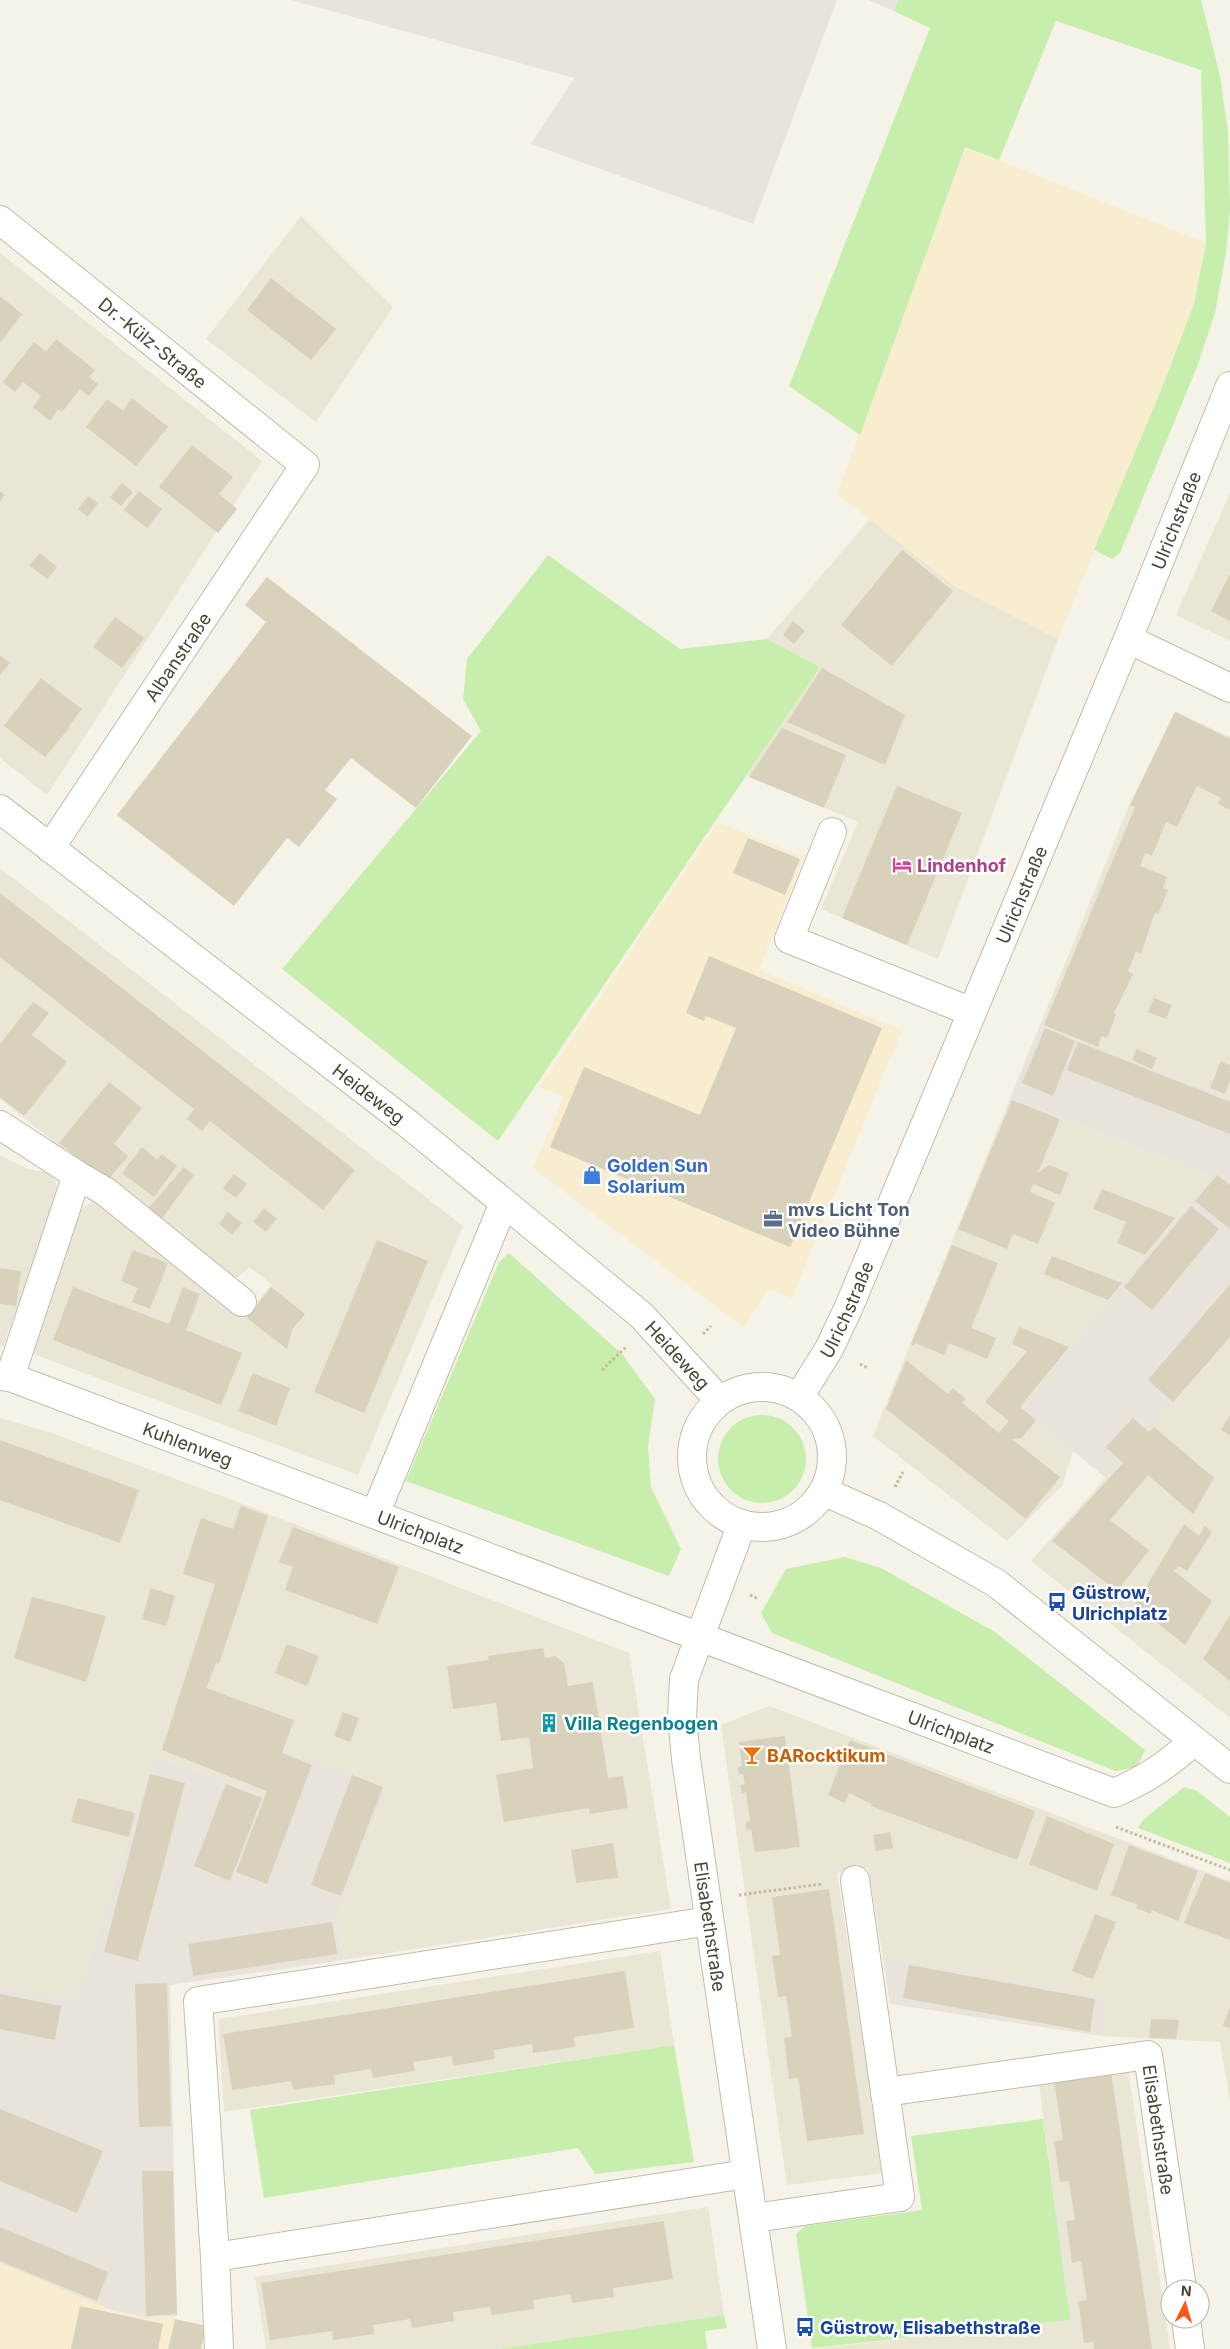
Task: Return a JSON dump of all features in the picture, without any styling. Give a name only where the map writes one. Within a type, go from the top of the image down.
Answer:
[{"type":"street","name":"Dr.-Külz-Straße","points":[[0,220],[305,466]]},
{"type":"street","name":"Ulrichstraße","points":[[799,1397],[829,1349],[848,1309],[1128,639],[1230,386]]},
{"type":"street","name":"Albanstraße","points":[[50,848],[305,466]]},
{"type":"street","points":[[1128,639],[1230,688]]},
{"type":"street","name":"Heideweg","points":[[0,809],[407,1123],[642,1315],[719,1400]]},
{"type":"street","points":[[832,832],[790,939],[972,1012]]},
{"type":"street","points":[[0,1125],[106,1192],[242,1302]]},
{"type":"street","points":[[5,1376],[77,1175]]},
{"type":"street","name":"Ulrichplatz","points":[[504,1203],[375,1514],[698,1638],[1114,1793],[1143,1781],[1175,1758],[1194,1741]]},
{"type":"street","name":"Kuhlenweg","points":[[5,1376],[375,1514]]},
{"type":"street","points":[[758,1387],[780,1389],[799,1397],[815,1411],[826,1429],[832,1449],[831,1470],[824,1491],[812,1506],[797,1518],[780,1525],[760,1527],[742,1524],[722,1515],[705,1500],[695,1480],[691,1458],[694,1436],[704,1417],[719,1400],[738,1391],[758,1387]]},
{"type":"street","points":[[824,1491],[879,1516],[996,1583],[1230,1769]]},
{"type":"street","points":[[698,1638],[742,1524]]},
{"type":"street","name":"Elisabethstraße","points":[[698,1638],[684,1679],[682,1717],[686,1759],[772,2349]]},
{"type":"street","points":[[754,2218],[900,2197],[855,1880]]},
{"type":"street","points":[[218,2349],[216,2257],[198,2001],[709,1922]]},
{"type":"street","name":"Elisabethstraße","points":[[886,2092],[1148,2055],[1181,2279]]},
{"type":"street","points":[[216,2257],[746,2174]]},
{"type":"street","points":[[1187,2329],[1190,2349]]},
{"type":"path","points":[[602,1370],[626,1347]]},
{"type":"path","points":[[733,1895],[855,1880]]},
{"type":"shaded area","points":[[291,0],[837,0],[753,224],[531,144],[574,78]]},
{"type":"shaded area","points":[[868,0],[898,0],[894,11]]},
{"type":"shaded area","points":[[965,147],[1206,243],[1194,304],[1164,383],[1058,639],[956,587],[837,494]]},
{"type":"shaded area","points":[[301,216],[393,307],[316,422],[206,339]]},
{"type":"shaded area","points":[[0,253],[262,461],[47,795],[0,758]]},
{"type":"shaded area","points":[[1230,493],[1230,641],[1176,615]]},
{"type":"shaded area","points":[[870,519],[956,587],[1058,639],[938,959],[821,909],[858,822],[747,775],[820,667],[767,639]]},
{"type":"shaded area","points":[[1175,711],[1230,737],[1230,1099],[1040,1025],[1129,806]]},
{"type":"shaded area","points":[[717,822],[804,857],[759,970],[902,1030],[792,1298],[767,1289],[744,1328],[533,1168],[564,1096],[539,1087]]},
{"type":"shaded area","points":[[0,868],[463,1226],[358,1475],[25,1351],[78,1213],[96,1198],[130,1222],[245,1317],[272,1284],[249,1267],[231,1283],[0,1099]]},
{"type":"shaded area","points":[[1040,1025],[1230,1099],[1230,1339],[1106,1478],[1020,1408],[1211,1176],[1010,1098]]},
{"type":"shaded area","points":[[1010,1098],[1211,1176],[1020,1408],[1073,1451],[1062,1486],[1007,1541],[873,1436]]},
{"type":"shaded area","points":[[0,1155],[27,1169],[52,1173],[57,1186],[57,1205],[3,1346],[0,1345]]},
{"type":"shaded area","points":[[1230,1339],[1230,1718],[1031,1561]]},
{"type":"shaded area","points":[[0,1418],[52,1433],[243,1504],[629,1653],[671,1909],[344,1960],[337,1917],[387,1788],[264,1796],[155,1756],[76,2001],[0,1987]]},
{"type":"shaded area","points":[[769,1706],[1230,1881],[1230,2102],[1220,2042],[1102,2036],[1105,1997],[883,1957],[868,1868],[837,1873],[883,2173],[787,2185],[721,1725]]},
{"type":"shaded area","points":[[283,1750],[387,1788],[337,1917],[344,1960],[170,1985],[177,2316],[145,2317],[114,2311],[0,2263],[0,1987],[76,2000],[155,1756],[264,1796]]},
{"type":"shaded area","points":[[660,1951],[674,2045],[224,2112],[218,2019]]},
{"type":"shaded area","points":[[883,1957],[1106,1997],[1102,2036],[890,2004]]},
{"type":"shaded area","points":[[1128,2069],[1160,2282],[1160,2329],[1167,2329],[1170,2349],[812,2349],[1069,2320],[1039,2082]]},
{"type":"shaded area","points":[[708,2207],[724,2315],[499,2349],[266,2349],[255,2277]]},
{"type":"shaded area","points":[[0,2263],[114,2311],[145,2317],[175,2316],[167,2349],[0,2349]]},
{"type":"green space","points":[[898,0],[1201,0],[1220,76],[1228,132],[1230,210],[1226,253],[1215,313],[1197,367],[1120,553],[1112,559],[1094,550],[1164,383],[1194,304],[1206,243],[1201,70],[1056,21],[999,160],[965,147],[860,435],[789,386],[930,28],[894,11]]},
{"type":"green space","points":[[548,555],[680,649],[767,639],[820,667],[498,1141],[282,969],[481,731],[463,699],[467,659]]},
{"type":"green space","points":[[509,1253],[623,1355],[655,1399],[648,1446],[651,1487],[681,1549],[669,1576],[406,1481],[499,1262]]},
{"type":"green space","points":[[762,1415],[779,1418],[787,1422],[799,1434],[803,1442],[806,1459],[803,1476],[799,1484],[787,1496],[779,1500],[762,1503],[745,1500],[737,1496],[725,1484],[721,1476],[718,1459],[721,1442],[725,1434],[737,1422],[745,1418]]},
{"type":"green space","points":[[845,1557],[881,1568],[995,1632],[1145,1750],[1137,1767],[1115,1771],[772,1633],[761,1613],[786,1569]]},
{"type":"green space","points":[[1184,1787],[1197,1791],[1230,1817],[1230,1863],[1138,1828],[1143,1820]]},
{"type":"green space","points":[[674,2045],[694,2162],[595,2174],[578,2148],[264,2198],[250,2110]]},
{"type":"green space","points":[[1043,2119],[1070,2320],[812,2348],[796,2234],[805,2226],[922,2210],[911,2136]]},
{"type":"green space","points":[[724,2315],[727,2328],[705,2331],[707,2349],[499,2349]]},
{"type":"building","points":[[271,278],[336,329],[311,360],[247,310]]},
{"type":"building","points":[[0,296],[22,314],[0,343]]},
{"type":"building","points":[[56,339],[95,370],[89,377],[98,384],[89,396],[80,389],[62,412],[58,409],[50,421],[33,407],[41,396],[23,382],[15,392],[3,382],[34,342],[46,352]]},
{"type":"building","points":[[132,398],[168,427],[136,466],[86,427],[107,399],[123,411]]},
{"type":"building","points":[[192,445],[233,477],[219,494],[237,509],[218,533],[159,487]]},
{"type":"building","points":[[122,483],[133,492],[121,506],[110,497]]},
{"type":"building","points":[[0,491],[5,495],[0,502]]},
{"type":"building","points":[[139,491],[162,509],[147,528],[124,510]]},
{"type":"building","points":[[88,496],[98,503],[88,517],[78,509]]},
{"type":"building","points":[[902,550],[953,591],[892,666],[841,625]]},
{"type":"building","points":[[40,553],[57,567],[47,579],[29,565]]},
{"type":"building","points":[[1230,574],[1230,621],[1211,611]]},
{"type":"building","points":[[267,577],[472,736],[416,808],[351,758],[325,790],[337,799],[299,847],[287,838],[234,906],[117,815],[266,622],[245,605]]},
{"type":"building","points":[[115,617],[144,638],[122,668],[93,647]]},
{"type":"building","points":[[793,621],[805,631],[794,644],[783,635]]},
{"type":"building","points":[[0,655],[10,663],[0,675]]},
{"type":"building","points":[[822,668],[905,715],[885,765],[787,722]]},
{"type":"building","points":[[41,678],[82,709],[45,757],[4,726]]},
{"type":"building","points":[[1175,712],[1230,739],[1230,810],[1218,804],[1221,798],[1197,786],[1177,827],[1166,822],[1152,856],[1145,853],[1140,866],[1167,877],[1163,888],[1168,890],[1158,914],[1155,912],[1141,954],[1136,951],[1128,971],[1133,974],[1114,1013],[1116,1014],[1107,1038],[1101,1036],[1098,1047],[1044,1025],[1135,807],[1130,805]]},
{"type":"building","points":[[782,728],[846,755],[824,808],[749,777]]},
{"type":"building","name":"Lindenhof","points":[[897,786],[962,813],[907,945],[842,918]]},
{"type":"building","points":[[748,838],[800,859],[785,895],[733,873]]},
{"type":"building","points":[[0,893],[355,1170],[323,1210],[210,1121],[202,1131],[187,1119],[194,1109],[0,957]]},
{"type":"building","points":[[709,956],[882,1028],[790,1247],[550,1147],[584,1067],[700,1115],[736,1028],[706,1016],[704,1021],[686,1013]]},
{"type":"building","points":[[1154,998],[1172,1005],[1166,1019],[1148,1012]]},
{"type":"building","points":[[33,1002],[49,1013],[32,1035],[67,1062],[24,1116],[0,1097],[0,1044]]},
{"type":"building","points":[[1045,1028],[1075,1041],[1053,1096],[1022,1083]]},
{"type":"building","points":[[1078,1042],[1230,1102],[1230,1134],[1067,1070]]},
{"type":"building","points":[[1136,1049],[1157,1058],[1152,1069],[1132,1060]]},
{"type":"building","points":[[1221,1061],[1230,1065],[1230,1081],[1225,1094],[1210,1088]]},
{"type":"building","points":[[109,1082],[142,1108],[114,1144],[128,1156],[107,1181],[59,1143]]},
{"type":"building","points":[[1012,1100],[1060,1119],[1038,1173],[1049,1165],[1069,1173],[1060,1195],[1033,1184],[1030,1192],[1055,1203],[1038,1244],[1013,1234],[1007,1249],[958,1229]]},
{"type":"building","points":[[142,1147],[157,1160],[162,1154],[177,1166],[154,1197],[122,1173]]},
{"type":"building","points":[[184,1167],[194,1175],[158,1224],[145,1212]]},
{"type":"building","points":[[234,1174],[247,1184],[236,1198],[223,1188]]},
{"type":"building","points":[[1217,1175],[1230,1185],[1230,1229],[1195,1201]]},
{"type":"building","points":[[1102,1189],[1175,1218],[1145,1255],[1117,1243],[1126,1222],[1093,1209]]},
{"type":"building","points":[[1191,1206],[1219,1229],[1152,1310],[1124,1287]]},
{"type":"building","points":[[264,1208],[277,1219],[266,1232],[253,1222]]},
{"type":"building","points":[[228,1212],[242,1223],[232,1235],[219,1224]]},
{"type":"building","points":[[377,1240],[428,1261],[364,1413],[314,1392]]},
{"type":"building","points":[[952,1245],[998,1263],[971,1328],[996,1338],[987,1359],[949,1343],[944,1355],[915,1343],[914,1346],[911,1344]]},
{"type":"building","points":[[133,1250],[168,1263],[150,1309],[132,1302],[138,1288],[121,1281]]},
{"type":"building","points":[[1052,1256],[1122,1283],[1108,1300],[1044,1274]]},
{"type":"building","points":[[0,1268],[21,1271],[16,1306],[0,1304]]},
{"type":"building","points":[[1230,1284],[1230,1337],[1173,1402],[1148,1380]]},
{"type":"building","points":[[73,1287],[169,1324],[183,1287],[200,1294],[186,1330],[242,1353],[221,1405],[53,1340]]},
{"type":"building","points":[[271,1287],[305,1314],[292,1330],[287,1349],[247,1318]]},
{"type":"building","points":[[1019,1327],[1069,1347],[1020,1407],[1036,1420],[1022,1438],[1012,1439],[1060,1477],[1026,1519],[886,1409],[906,1360],[948,1394],[953,1388],[966,1399],[962,1403],[999,1433],[1009,1421],[985,1402],[1027,1351],[1012,1344]]},
{"type":"building","points":[[253,1373],[290,1388],[276,1426],[238,1411]]},
{"type":"building","points":[[1230,1415],[1230,1435],[1221,1430]]},
{"type":"building","points":[[1133,1418],[1149,1432],[1154,1427],[1214,1478],[1193,1514],[1148,1475],[1110,1520],[1149,1550],[1117,1591],[1052,1541],[1123,1463],[1106,1447]]},
{"type":"building","points":[[0,1440],[139,1490],[120,1543],[0,1500]]},
{"type":"building","points":[[241,1506],[268,1516],[219,1664],[216,1663],[206,1688],[294,1720],[282,1753],[312,1765],[267,1884],[236,1872],[267,1791],[162,1750],[215,1584],[183,1574],[201,1518],[233,1529]]},
{"type":"building","points":[[1184,1524],[1199,1536],[1205,1526],[1212,1532],[1187,1571],[1179,1566],[1174,1571],[1212,1601],[1185,1645],[1135,1605]]},
{"type":"building","points":[[293,1527],[399,1567],[377,1624],[285,1590],[293,1567],[279,1562]]},
{"type":"building","points":[[151,1588],[175,1596],[166,1626],[142,1619]]},
{"type":"building","points":[[32,1597],[106,1616],[86,1682],[14,1658]]},
{"type":"building","points":[[1230,1615],[1230,1681],[1203,1659]]},
{"type":"building","points":[[287,1644],[319,1656],[307,1686],[275,1673]]},
{"type":"building","name":"Villa Regenbogen","points":[[543,1648],[545,1658],[555,1656],[564,1663],[568,1686],[593,1682],[608,1778],[623,1776],[628,1808],[590,1814],[589,1808],[504,1822],[496,1775],[533,1768],[529,1737],[501,1741],[496,1703],[453,1709],[447,1666],[489,1660],[488,1656]]},
{"type":"building","points":[[343,1712],[359,1718],[350,1742],[334,1736]]},
{"type":"building","points":[[785,1736],[800,1847],[755,1852],[751,1829],[746,1830],[746,1822],[750,1821],[746,1792],[742,1793],[740,1785],[745,1784],[743,1774],[739,1774],[738,1767],[742,1766],[739,1742]]},
{"type":"building","points":[[850,1740],[1035,1811],[1017,1860],[871,1806],[872,1804],[849,1793],[845,1803],[828,1795]]},
{"type":"building","points":[[150,1774],[185,1783],[138,1961],[104,1952]]},
{"type":"building","points":[[352,1775],[383,1787],[341,1896],[311,1885]]},
{"type":"building","points":[[226,1784],[262,1798],[230,1881],[194,1866]]},
{"type":"building","points":[[78,1798],[135,1813],[129,1837],[71,1822]]},
{"type":"building","points":[[1047,1816],[1114,1844],[1097,1891],[1029,1864]]},
{"type":"building","points":[[890,1832],[893,1848],[876,1851],[873,1835]]},
{"type":"building","points":[[613,1843],[618,1878],[576,1883],[571,1850]]},
{"type":"building","points":[[1129,1845],[1198,1871],[1178,1921],[1152,1910],[1151,1914],[1136,1908],[1138,1905],[1111,1895]]},
{"type":"building","points":[[1205,1873],[1230,1883],[1230,1940],[1184,1923]]},
{"type":"building","points":[[829,1889],[864,2134],[807,2141],[798,2078],[789,2079],[784,2038],[792,2037],[786,1996],[778,1997],[772,1956],[780,1955],[772,1897]]},
{"type":"building","points":[[1095,1914],[1116,1922],[1093,1979],[1072,1971]]},
{"type":"building","points":[[332,1922],[337,1954],[193,1976],[188,1944]]},
{"type":"building","points":[[909,1965],[1095,1999],[1090,2032],[903,1998]]},
{"type":"building","points":[[625,1971],[634,2028],[574,2037],[575,2047],[533,2053],[532,2044],[494,2050],[495,2059],[453,2066],[452,2056],[413,2062],[415,2071],[373,2078],[371,2069],[334,2075],[335,2084],[293,2090],[291,2081],[232,2090],[223,2034]]},
{"type":"building","points":[[167,1983],[171,2126],[139,2127],[135,1984]]},
{"type":"building","points":[[0,1994],[61,2006],[55,2040],[0,2029]]},
{"type":"building","points":[[1230,2007],[1230,2028],[1223,2025]]},
{"type":"building","points":[[1151,2019],[1179,2020],[1176,2039],[1149,2038]]},
{"type":"building","points":[[1111,2071],[1152,2349],[1094,2349],[1093,2342],[1084,2343],[1078,2301],[1087,2300],[1081,2261],[1072,2263],[1066,2221],[1075,2220],[1069,2181],[1060,2182],[1054,2141],[1063,2140],[1054,2079]]},
{"type":"building","points":[[0,2109],[103,2151],[77,2213],[0,2181]]},
{"type":"building","points":[[142,2171],[173,2171],[177,2314],[146,2316]]},
{"type":"building","points":[[664,2221],[673,2279],[613,2288],[614,2297],[572,2303],[571,2294],[533,2300],[534,2309],[492,2315],[490,2307],[453,2312],[454,2321],[412,2328],[410,2319],[373,2325],[374,2334],[333,2340],[332,2331],[270,2340],[261,2283]]},
{"type":"building","points":[[0,2227],[108,2272],[97,2301],[0,2261]]},
{"type":"building","points":[[80,2306],[163,2324],[158,2349],[71,2349]]},
{"type":"building","points":[[175,2319],[206,2326],[201,2349],[168,2349]]},
{"type":"place","name":"Lindenhof","points":[[902,865]]},
{"type":"place","name":"Golden Sun Solarium","points":[[592,1175]]},
{"type":"place","name":"mvs Licht Ton Video Bühne","points":[[773,1219]]},
{"type":"place","name":"Güstrow, Ulrichplatz","points":[[1057,1602]]},
{"type":"place","name":"Villa Regenbogen","points":[[549,1723]]},
{"type":"place","name":"BARocktikum","points":[[752,1755]]},
{"type":"place","name":"Güstrow, Elisabethstraße","points":[[805,2327]]}]
